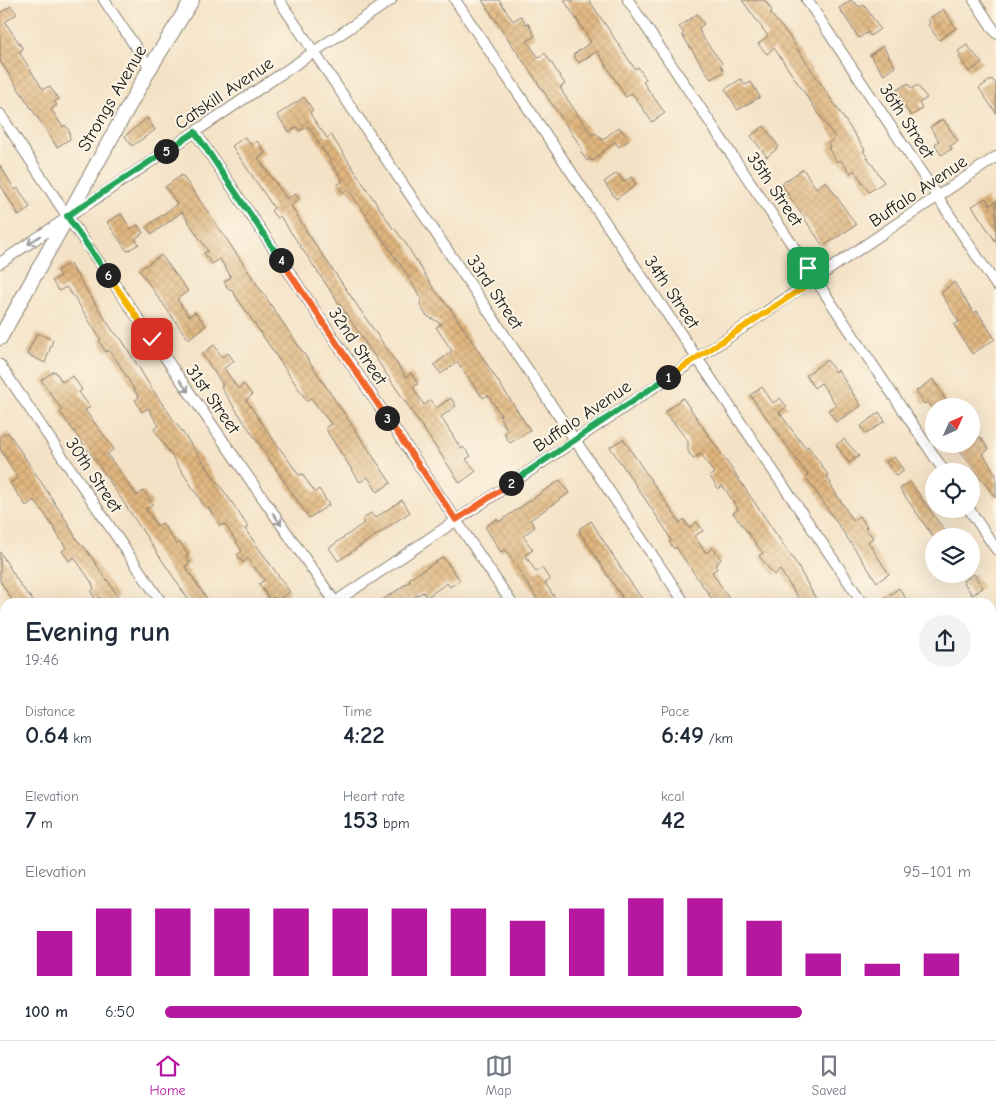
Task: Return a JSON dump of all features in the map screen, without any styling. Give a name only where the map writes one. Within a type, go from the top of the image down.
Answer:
[{"type":"street","points":[[104,0],[150,68]]},
{"type":"street","name":"Strongs Avenue","points":[[0,338],[150,68],[192,0]]},
{"type":"street","name":"33rd Street","points":[[279,0],[681,598]]},
{"type":"street","name":"Catskill Avenue","points":[[0,263],[67,216],[391,0]]},
{"type":"street","name":"34th Street","points":[[454,0],[859,598]]},
{"type":"street","name":"35th Street","points":[[628,0],[939,463]]},
{"type":"street","name":"36th Street","points":[[807,0],[996,285]]},
{"type":"street","points":[[974,0],[996,33]]},
{"type":"street","name":"31st Street","points":[[0,114],[67,216],[332,598]]},
{"type":"street","name":"32nd Street","points":[[195,132],[507,598]]},
{"type":"street","name":"Buffalo Avenue","points":[[341,598],[996,157]]},
{"type":"street","name":"30th Street","points":[[0,365],[158,598]]},
{"type":"street","points":[[975,518],[996,549]]},
{"type":"building","points":[[482,0],[499,0],[513,21],[521,16],[526,24],[528,23],[535,36],[527,41],[539,58],[545,53],[565,84],[560,87],[563,93],[592,135],[596,133],[602,140],[619,127],[629,140],[619,147],[615,142],[592,161],[590,159],[587,161],[581,152],[583,150]]},
{"type":"building","points":[[564,0],[589,0],[635,69],[638,67],[646,79],[643,81],[645,85],[665,113],[652,122],[632,93],[626,97],[597,51],[579,63],[573,55],[591,42]]},
{"type":"building","points":[[742,0],[765,0],[772,11],[770,13],[789,36],[865,150],[863,151],[884,182],[869,192],[854,170],[851,173],[840,160],[837,162],[828,148],[830,147],[828,143],[835,138],[774,48],[767,54],[758,44],[768,36]]},
{"type":"building","points":[[851,0],[860,7],[864,5],[880,29],[870,36],[868,32],[859,38],[839,8]]},
{"type":"building","points":[[11,6],[17,14],[5,22],[23,49],[19,52],[42,88],[44,89],[49,86],[59,99],[54,102],[57,105],[51,109],[63,127],[65,125],[69,130],[70,139],[57,147],[0,61],[0,13]]},
{"type":"building","points":[[943,9],[956,28],[939,40],[928,25],[930,23],[928,19]]},
{"type":"building","points":[[697,14],[704,24],[699,28],[701,35],[722,63],[720,65],[724,71],[711,79],[682,35],[684,33],[679,27]]},
{"type":"building","points":[[967,45],[982,63],[969,72],[959,57],[961,55],[958,51]]},
{"type":"building","points":[[883,46],[895,67],[884,75],[870,55]]},
{"type":"building","points":[[741,79],[745,85],[751,82],[760,97],[738,110],[725,89]]},
{"type":"building","points":[[992,79],[996,84],[996,113],[979,88]]},
{"type":"building","points":[[908,83],[912,89],[917,85],[927,98],[919,103],[922,109],[911,116],[895,91]]},
{"type":"building","points":[[304,97],[313,110],[310,112],[312,117],[327,138],[331,135],[394,230],[406,244],[434,289],[450,308],[530,430],[510,443],[504,434],[508,431],[499,416],[501,415],[488,395],[483,398],[457,362],[441,374],[434,365],[452,351],[436,327],[442,324],[427,316],[420,306],[421,298],[406,273],[348,189],[343,193],[337,185],[343,181],[308,126],[300,131],[297,127],[289,132],[277,115]]},
{"type":"building","points":[[147,118],[155,130],[132,146],[125,136]]},
{"type":"building","points":[[943,119],[958,141],[950,146],[952,149],[941,155],[935,144],[939,141],[930,127]]},
{"type":"building","points":[[764,126],[779,147],[767,157],[751,136]]},
{"type":"building","points":[[245,137],[251,145],[257,141],[265,153],[258,158],[287,199],[295,194],[299,199],[291,206],[406,377],[411,373],[418,384],[413,387],[424,405],[431,400],[436,408],[451,398],[456,406],[441,417],[461,449],[463,447],[471,456],[466,459],[476,471],[460,483],[280,216],[277,218],[271,211],[274,208],[232,146]]},
{"type":"building","points":[[0,165],[15,190],[18,188],[30,207],[19,216],[0,184]]},
{"type":"building","points":[[803,169],[816,188],[826,181],[856,225],[823,246],[781,184]]},
{"type":"building","points":[[617,173],[624,182],[631,177],[636,185],[616,199],[604,182]]},
{"type":"building","points":[[182,175],[391,483],[377,492],[368,477],[360,482],[328,433],[326,427],[331,424],[311,398],[307,401],[231,289],[229,290],[224,282],[231,277],[220,259],[212,264],[204,253],[208,251],[182,212],[152,234],[146,227],[177,204],[165,187]]},
{"type":"building","points":[[986,198],[990,205],[996,201],[996,242],[972,206]]},
{"type":"building","points":[[121,214],[131,229],[138,225],[143,233],[135,239],[139,244],[127,251],[107,222]]},
{"type":"building","points":[[161,255],[188,291],[177,299],[189,316],[195,312],[206,326],[188,339],[139,270]]},
{"type":"building","points":[[69,263],[113,331],[122,340],[152,389],[235,507],[248,527],[245,529],[290,592],[281,598],[269,598],[259,584],[264,580],[248,558],[243,563],[237,555],[242,551],[225,524],[220,526],[208,507],[206,508],[200,499],[154,429],[159,426],[148,408],[142,412],[135,400],[139,398],[116,359],[108,350],[106,352],[99,341],[101,340],[75,298],[66,287],[59,291],[52,281],[60,276],[57,271]]},
{"type":"building","points":[[954,282],[974,313],[977,311],[995,339],[972,354],[954,325],[959,322],[941,293]]},
{"type":"building","points":[[37,333],[53,340],[45,363],[27,354]]},
{"type":"building","points":[[214,345],[222,357],[228,353],[234,361],[224,368],[238,389],[244,384],[252,395],[246,400],[263,425],[299,475],[302,474],[315,492],[319,489],[329,505],[309,518],[224,392],[221,386],[223,385],[202,354]]},
{"type":"building","points":[[827,360],[835,372],[838,370],[861,406],[836,422],[828,410],[836,405],[821,383],[814,388],[806,375]]},
{"type":"building","points":[[55,371],[62,382],[73,376],[82,390],[79,392],[90,407],[85,410],[114,449],[107,454],[137,496],[143,491],[153,504],[146,509],[157,526],[162,523],[177,545],[180,542],[188,555],[186,556],[190,563],[185,566],[206,598],[187,598],[100,467],[60,412],[62,410],[41,380]]},
{"type":"building","points":[[933,379],[944,398],[925,398],[924,404],[916,391]]},
{"type":"building","points":[[762,387],[773,403],[780,398],[787,407],[779,412],[805,448],[808,446],[828,475],[826,476],[830,484],[853,521],[859,516],[867,526],[865,527],[873,538],[868,542],[889,574],[877,582],[806,477],[808,475],[750,395]]},
{"type":"building","points":[[683,398],[796,563],[815,598],[798,598],[780,570],[774,575],[759,556],[763,553],[733,513],[738,509],[723,486],[718,489],[710,476],[714,473],[701,454],[693,459],[688,451],[688,441],[665,412]]},
{"type":"building","points":[[879,412],[885,421],[866,434],[861,426]]},
{"type":"building","points":[[8,432],[77,540],[85,548],[118,596],[115,598],[95,598],[91,592],[94,589],[92,583],[74,557],[69,561],[62,551],[66,548],[47,517],[34,500],[26,506],[10,483],[18,478],[0,449],[0,437]]},
{"type":"building","points":[[980,437],[989,449],[983,454],[996,474],[996,498],[980,477],[980,463],[969,463],[962,453],[980,453]]},
{"type":"building","points":[[623,439],[680,523],[684,519],[689,528],[697,522],[703,531],[694,536],[706,553],[713,548],[721,559],[715,566],[717,569],[712,572],[728,598],[711,598],[676,547],[674,549],[669,542],[671,541],[666,530],[610,447]]},
{"type":"building","points":[[844,439],[859,456],[849,463],[836,445]]},
{"type":"building","points":[[894,457],[904,471],[896,476],[886,462]]},
{"type":"building","points":[[560,480],[569,493],[530,520],[535,527],[523,536],[533,550],[525,555],[536,572],[542,568],[550,580],[545,583],[555,598],[536,598],[505,549],[501,552],[485,527],[497,519],[499,522]]},
{"type":"building","points":[[910,482],[925,503],[925,518],[936,518],[943,528],[927,528],[900,489]]},
{"type":"building","points":[[402,500],[410,512],[338,561],[329,548],[364,523],[362,520],[371,513],[375,518]]},
{"type":"building","points":[[591,521],[641,598],[622,598],[579,529]]},
{"type":"building","points":[[0,552],[31,598],[11,598],[0,581]]},
{"type":"building","points":[[443,557],[460,580],[450,587],[447,583],[427,597],[423,592],[412,598],[385,598],[411,581],[409,579]]},
{"type":"building","points":[[964,583],[980,583],[983,588],[972,595]]},
{"type":"building","points":[[898,589],[905,598],[885,598]]},
{"type":"route","points":[[152,339],[67,216],[195,132],[456,520],[815,280],[808,268]]}]
